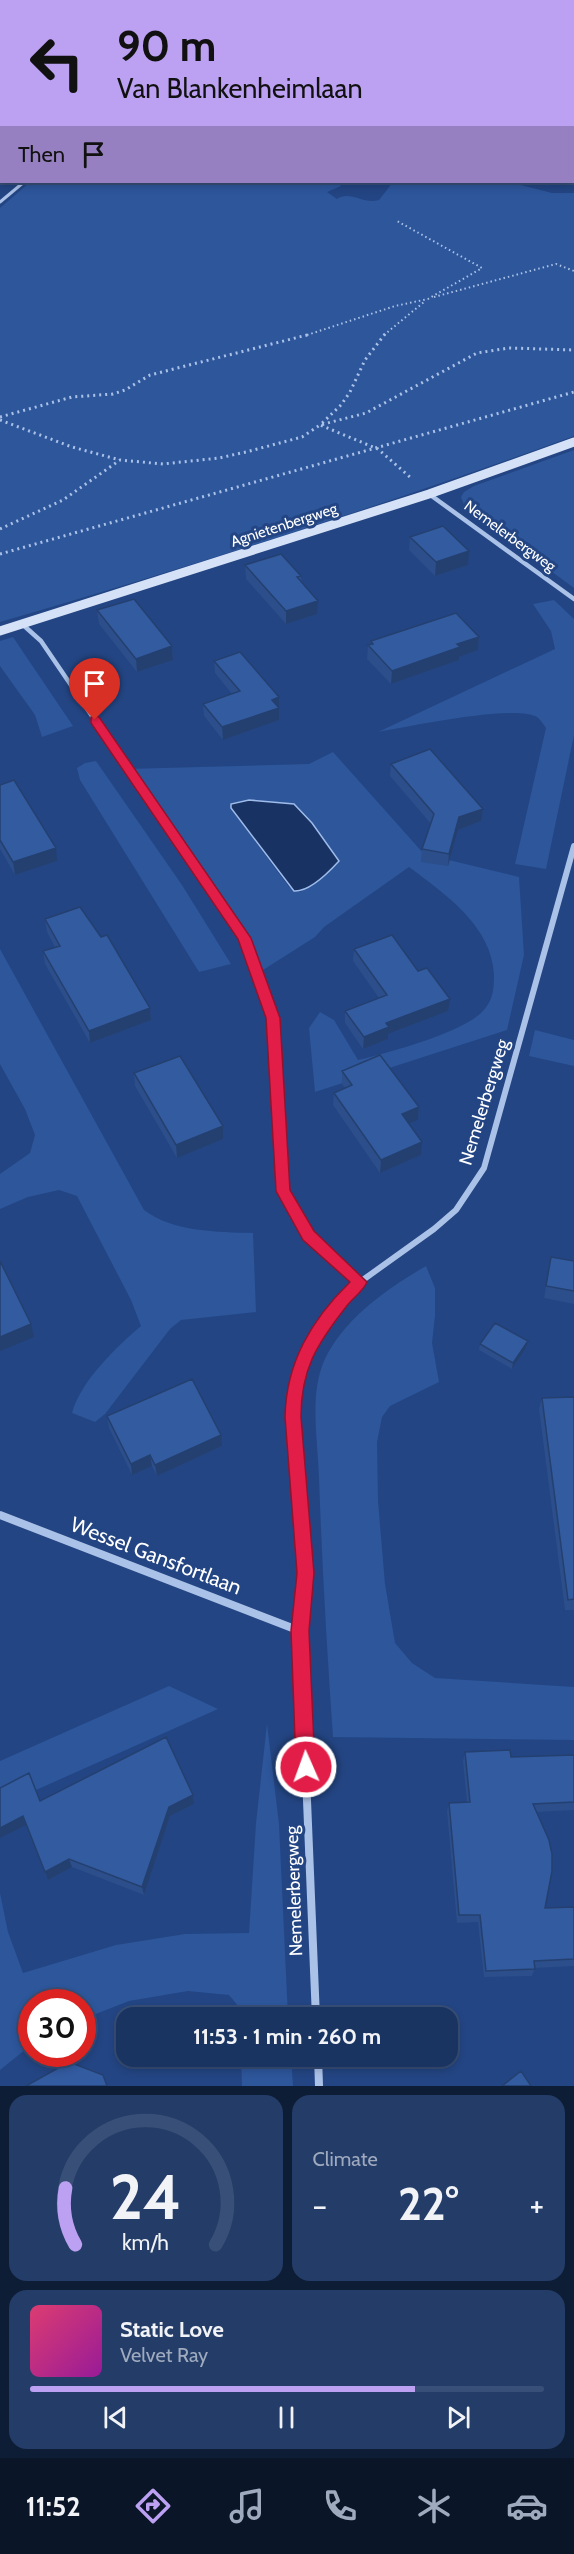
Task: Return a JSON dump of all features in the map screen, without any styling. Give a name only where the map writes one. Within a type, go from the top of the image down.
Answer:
[{"type":"street","name":"Agnietenbergweg","points":[[0,630],[429,494],[574,441]]},
{"type":"street","name":"Nemelerbergweg","points":[[429,494],[574,599]]},
{"type":"street","points":[[22,624],[41,641],[244,938],[273,1018],[283,1191],[308,1236],[360,1282]]},
{"type":"street","name":"Nemelerbergweg","points":[[316,2007],[300,1631],[305,1573],[293,1392],[299,1368],[313,1337],[343,1299],[360,1282],[437,1227],[457,1209],[484,1168],[574,846]]},
{"type":"street","name":"Wessel Gansfortlaan","points":[[0,1515],[300,1631]]},
{"type":"street","points":[[318,2067],[319,2086]]},
{"type":"lane","points":[[0,202],[23,183]]},
{"type":"path","points":[[0,418],[72,447],[120,460],[163,464],[219,458],[302,437],[320,425],[341,405],[350,392],[365,360],[388,330],[428,299],[482,268],[397,221]]},
{"type":"path","points":[[0,418],[72,398],[113,394],[125,390],[150,375],[295,339],[395,306],[556,264],[574,271]]},
{"type":"path","points":[[320,425],[366,413],[477,353],[509,348],[574,350]]},
{"type":"path","points":[[0,555],[574,392]]},
{"type":"path","points":[[320,425],[378,449],[429,494]]},
{"type":"path","points":[[0,529],[27,519],[90,485],[120,460]]},
{"type":"shaded area","points":[[29,183],[340,183],[341,186],[327,192],[337,199],[347,196],[368,201],[379,200],[392,183],[513,183],[552,193],[574,193],[574,436],[288,534],[0,622],[0,208]]},
{"type":"shaded area","points":[[574,450],[574,588],[477,517],[465,507],[461,497],[464,492],[474,486]]},
{"type":"shaded area","points":[[554,600],[574,619],[574,735],[546,869],[515,864],[546,728],[537,717],[507,713],[484,715],[378,732],[555,649],[551,631],[533,604]]},
{"type":"shaded area","points":[[13,637],[73,726],[42,737],[35,715],[0,666],[0,641]]},
{"type":"shaded area","points":[[333,752],[424,854],[519,877],[524,955],[507,1030],[315,1092],[309,1028],[320,1012],[334,1020],[358,1060],[441,1035],[472,1020],[486,1008],[491,999],[494,975],[485,941],[476,926],[451,900],[409,867],[324,927],[315,937],[263,970],[126,769],[309,764]],"holes":[[[231,804],[332,869],[300,892],[289,887],[231,809]]]},
{"type":"shaded area","points":[[96,761],[182,885],[231,964],[199,972],[80,780],[77,768],[85,763]]},
{"type":"shaded area","points":[[249,800],[294,804],[312,823],[339,861],[312,885],[294,891],[231,808],[231,804]]},
{"type":"shaded area","points":[[0,949],[144,1210],[168,1223],[182,1227],[253,1233],[256,1312],[181,1320],[170,1329],[105,1414],[95,1422],[72,1413],[76,1401],[100,1365],[141,1326],[131,1300],[77,1196],[59,1190],[28,1197],[0,1209],[0,1174],[30,1153],[35,1135],[25,1109],[0,1064]]},
{"type":"shaded area","points":[[535,1030],[574,1040],[574,1066],[529,1056]]},
{"type":"shaded area","points":[[426,1266],[435,1288],[432,1343],[439,1382],[390,1406],[382,1417],[377,1442],[378,1501],[385,1584],[395,1643],[412,1663],[435,1678],[574,1687],[574,1740],[333,1737],[316,1419],[319,1375],[332,1346],[355,1318],[397,1284]]},
{"type":"shaded area","points":[[169,1686],[218,1709],[0,1806],[0,1761]]},
{"type":"shaded area","points":[[267,1724],[279,1824],[288,2007],[239,2007],[229,1995],[188,1991],[129,2001],[96,2014],[96,1989],[18,1989],[18,2055],[0,2070],[0,1893],[8,1932],[23,1973],[116,1945],[185,1934],[249,1933],[256,1823]]},
{"type":"shaded area","points":[[241,2067],[292,2067],[293,2086],[242,2086]]},
{"type":"building","points":[[443,526],[469,551],[436,562],[410,537]]},
{"type":"building","points":[[281,554],[301,576],[297,577],[318,601],[286,611],[245,565]]},
{"type":"building","points":[[134,599],[172,646],[136,659],[97,610]]},
{"type":"building","points":[[456,613],[479,637],[457,644],[460,647],[392,671],[368,645],[373,644],[371,641]]},
{"type":"building","points":[[240,652],[279,697],[272,700],[279,708],[222,727],[203,704],[240,691],[214,661]]},
{"type":"building","points":[[430,749],[483,809],[459,817],[449,854],[422,849],[434,814],[391,764]]},
{"type":"building","points":[[14,780],[56,848],[13,862],[0,840],[0,785]]},
{"type":"building","points":[[80,907],[101,937],[107,935],[150,1008],[89,1031],[43,951],[60,946],[45,919]]},
{"type":"building","points":[[392,935],[418,971],[427,968],[450,999],[386,1023],[389,1027],[364,1037],[345,1011],[387,995],[354,949]]},
{"type":"building","points":[[380,1055],[419,1107],[402,1114],[422,1142],[381,1160],[334,1093],[352,1085],[342,1071]]},
{"type":"building","points":[[180,1056],[223,1126],[176,1145],[134,1073]]},
{"type":"building","points":[[551,1257],[574,1261],[574,1291],[546,1286]]},
{"type":"building","points":[[0,1261],[31,1324],[0,1337]]},
{"type":"building","points":[[495,1323],[528,1341],[513,1363],[480,1344]]},
{"type":"building","points":[[192,1379],[221,1435],[155,1465],[150,1455],[131,1464],[107,1416]]},
{"type":"building","points":[[574,1397],[574,1599],[568,1600],[542,1398]]},
{"type":"building","points":[[166,1737],[193,1795],[169,1807],[142,1887],[69,1859],[45,1872],[23,1816],[0,1828],[0,1788],[29,1773],[40,1801]]},
{"type":"building","points":[[510,1750],[511,1757],[574,1755],[574,1802],[533,1804],[549,1840],[552,1854],[552,1871],[545,1908],[574,1907],[574,1959],[534,1961],[535,1969],[486,1971],[480,1915],[459,1915],[449,1803],[470,1802],[465,1752]]},
{"type":"building","points":[[60,2067],[82,2067],[103,2075],[107,2086],[26,2086]]},
{"type":"building","points":[[521,2071],[531,2086],[502,2086]]},
{"type":"route","points":[[95,720],[244,938],[273,1018],[283,1191],[308,1236],[360,1282],[343,1299],[313,1337],[299,1368],[293,1392],[305,1573],[300,1631],[306,1767]]}]
